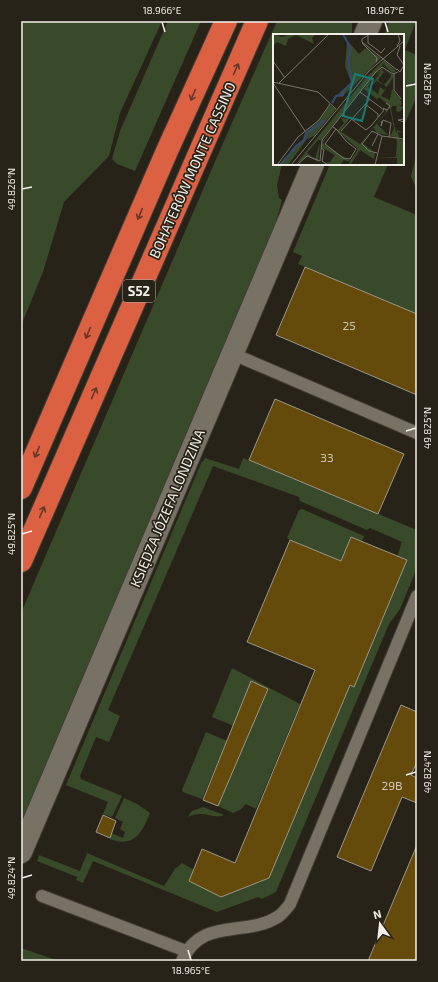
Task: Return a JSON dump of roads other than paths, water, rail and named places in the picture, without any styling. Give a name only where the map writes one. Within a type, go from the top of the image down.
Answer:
[{"type":"highway","name":"BOHATERÓW MONTE CASSINO","points":[[21,488],[167,151],[226,21]]},
{"type":"highway","name":"BOHATERÓW MONTE CASSINO","points":[[21,561],[257,21]]},
{"type":"street","points":[[365,34],[371,21]]},
{"type":"street","name":"KSIĘDZA JÓZEFA LONDZINA","points":[[21,852],[313,165]]},
{"type":"lane","points":[[232,354],[417,433]]},
{"type":"lane","points":[[42,896],[184,956],[200,938],[216,932],[252,927],[280,916],[290,904],[417,597]]}]
